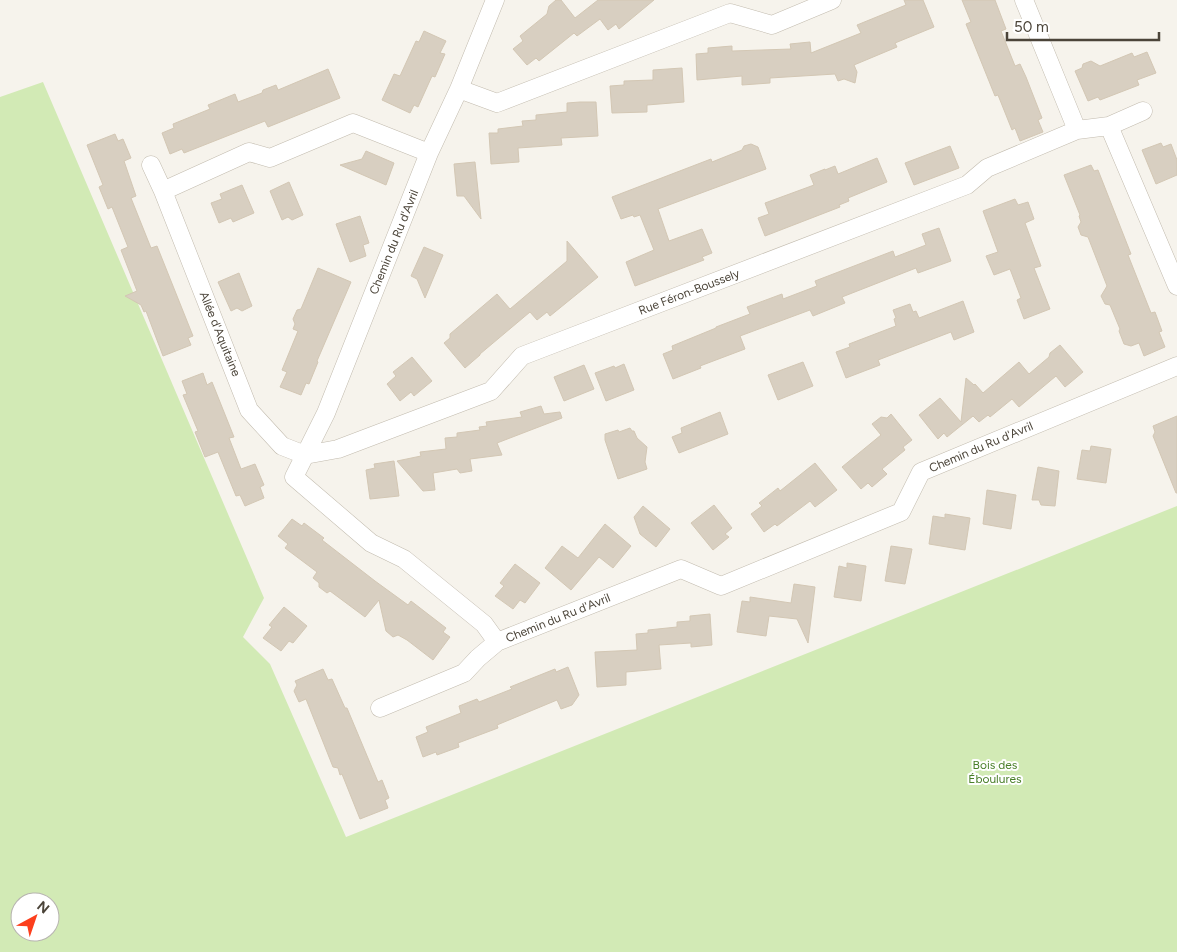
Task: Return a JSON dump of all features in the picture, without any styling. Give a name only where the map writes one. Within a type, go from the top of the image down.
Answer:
[{"type":"street","name":"Chemin du Ru d'Avril","points":[[495,0],[459,88],[429,153],[326,413],[294,477],[371,544],[404,559],[484,624],[497,642],[681,569],[720,586],[902,512],[921,472],[1177,366]]},
{"type":"street","points":[[459,88],[497,103],[730,13],[772,25],[832,0]]},
{"type":"street","points":[[1024,0],[1077,130],[1109,126],[1143,111]]},
{"type":"street","points":[[163,191],[249,152],[270,158],[353,123],[429,153]]},
{"type":"street","points":[[1109,126],[1177,286]]},
{"type":"street","name":"Rue Féron-Boussely","points":[[305,454],[338,448],[492,391],[522,356],[967,185],[987,168],[1077,130]]},
{"type":"street","name":"Allée d'Aquitaine","points":[[151,165],[249,410],[282,446],[305,454]]},
{"type":"street","points":[[380,708],[464,673],[497,642]]},
{"type":"green space","name":"Bois des Éboulures","points":[[43,82],[264,598],[243,637],[270,664],[346,837],[1177,506],[1177,952],[0,952],[0,97]]},
{"type":"building","points":[[556,0],[561,0],[575,18],[598,0],[654,0],[619,29],[616,24],[608,30],[600,19],[577,36],[574,33],[539,61],[536,58],[527,65],[513,49],[523,41],[520,36],[547,14],[549,6]]},
{"type":"building","points":[[904,0],[923,0],[934,27],[895,43],[897,47],[854,65],[857,72],[855,83],[844,79],[838,81],[835,74],[770,78],[770,83],[742,85],[742,76],[697,80],[696,54],[708,53],[708,48],[732,46],[732,51],[791,49],[790,44],[810,42],[811,53],[861,33],[857,25],[906,5]]},
{"type":"building","points":[[962,0],[995,0],[1006,29],[1001,31],[1015,66],[1020,64],[1026,77],[1042,118],[1038,120],[1043,132],[1020,141],[1015,128],[1012,130],[998,95],[995,96],[966,24],[971,22]]},
{"type":"building","points":[[424,31],[446,41],[440,53],[445,54],[435,77],[432,76],[418,107],[414,105],[410,113],[382,100],[394,74],[400,76],[416,41],[419,42]]},
{"type":"building","points":[[1147,52],[1156,73],[1137,80],[1139,85],[1100,100],[1098,97],[1088,101],[1075,71],[1082,68],[1083,64],[1091,61],[1100,66],[1132,53],[1134,57]]},
{"type":"building","points":[[682,68],[684,102],[647,105],[647,112],[612,113],[610,86],[624,85],[624,81],[653,80],[653,70]]},
{"type":"building","points":[[328,69],[340,98],[268,127],[265,121],[184,153],[182,149],[170,154],[162,133],[174,128],[173,124],[210,109],[208,105],[235,94],[238,102],[262,93],[263,90],[276,85],[278,90]]},
{"type":"building","points":[[596,102],[598,136],[561,138],[562,145],[518,148],[519,162],[491,164],[489,133],[498,133],[498,129],[523,126],[522,121],[536,120],[536,115],[567,112],[567,103]]},
{"type":"building","points":[[115,134],[118,141],[123,139],[131,158],[124,161],[136,196],[131,198],[151,248],[157,246],[193,336],[188,338],[191,345],[163,356],[146,311],[144,312],[141,305],[125,296],[137,291],[121,250],[128,247],[112,207],[108,209],[99,187],[103,185],[87,145]]},
{"type":"building","points":[[1161,143],[1163,147],[1171,144],[1177,160],[1177,175],[1156,184],[1142,150]]},
{"type":"building","points":[[751,144],[758,147],[766,169],[658,209],[669,241],[702,229],[712,253],[702,257],[704,260],[635,286],[626,262],[654,250],[640,215],[621,219],[612,197],[711,159],[712,162],[742,150],[744,146]]},
{"type":"building","points":[[950,146],[959,168],[914,185],[905,163]]},
{"type":"building","points":[[366,151],[394,163],[386,185],[340,165],[362,159]]},
{"type":"building","points":[[877,158],[887,182],[848,198],[849,201],[839,205],[840,207],[765,236],[758,218],[769,214],[765,203],[814,185],[810,175],[835,166],[838,174]]},
{"type":"building","points":[[475,162],[481,219],[464,196],[457,196],[454,164]]},
{"type":"building","points":[[1091,165],[1094,171],[1098,170],[1131,254],[1128,255],[1151,313],[1155,312],[1162,331],[1159,332],[1165,347],[1144,356],[1139,343],[1131,346],[1124,344],[1110,305],[1105,304],[1101,296],[1107,286],[1088,237],[1081,235],[1078,227],[1081,222],[1080,215],[1064,175]]},
{"type":"building","points":[[289,182],[303,215],[292,220],[288,217],[282,220],[270,191]]},
{"type":"building","points":[[242,185],[254,213],[233,222],[231,218],[219,223],[211,203],[222,199],[220,194]]},
{"type":"building","points":[[1015,199],[1018,205],[1028,202],[1034,219],[1025,223],[1041,266],[1034,268],[1050,309],[1024,319],[1017,300],[1021,298],[1010,269],[994,275],[986,256],[998,252],[983,211]]},
{"type":"building","points":[[360,216],[369,243],[363,245],[366,256],[350,262],[336,224]]},
{"type":"building","points":[[939,228],[951,261],[918,273],[916,268],[842,297],[845,303],[813,316],[810,310],[740,336],[745,349],[700,366],[701,368],[673,379],[663,354],[673,350],[672,346],[750,314],[747,307],[782,294],[783,299],[817,286],[815,281],[893,251],[895,257],[926,245],[922,234]]},
{"type":"building","points":[[567,241],[598,277],[550,316],[547,312],[537,320],[530,312],[465,368],[444,343],[450,338],[450,334],[497,294],[510,309],[567,261]]},
{"type":"building","points":[[424,247],[443,255],[425,298],[417,279],[411,276]]},
{"type":"building","points":[[318,268],[351,282],[309,384],[306,383],[301,395],[280,387],[287,372],[282,370],[298,331],[293,329],[295,324],[293,319],[297,310],[301,309]]},
{"type":"building","points":[[239,273],[252,306],[242,311],[237,308],[231,311],[218,282]]},
{"type":"building","points":[[963,301],[974,332],[954,340],[951,332],[878,360],[880,365],[846,378],[836,352],[850,347],[849,344],[896,326],[893,310],[910,304],[913,312],[916,311],[919,318]]},
{"type":"building","points":[[1060,345],[1083,372],[1065,387],[1056,376],[1019,407],[1012,399],[990,417],[988,415],[979,422],[973,416],[947,437],[944,433],[938,439],[919,415],[940,398],[961,422],[966,378],[983,393],[1019,362],[1029,374]]},
{"type":"building","points":[[412,357],[432,381],[414,396],[411,392],[400,401],[387,384],[396,376],[393,372]]},
{"type":"building","points":[[803,362],[813,386],[778,400],[768,375]]},
{"type":"building","points":[[624,364],[634,390],[606,401],[595,373]]},
{"type":"building","points":[[584,365],[594,389],[564,401],[554,377]]},
{"type":"building","points":[[203,373],[207,385],[212,382],[234,437],[229,438],[241,469],[255,464],[264,485],[260,487],[264,498],[245,506],[240,495],[236,496],[218,452],[205,457],[195,432],[198,431],[183,395],[187,394],[182,381]]},
{"type":"building","points":[[541,406],[544,414],[560,412],[562,418],[497,443],[502,455],[470,459],[472,471],[460,473],[457,469],[433,473],[435,490],[423,491],[397,461],[421,456],[420,452],[446,449],[445,438],[457,437],[457,433],[480,430],[479,427],[487,426],[486,422],[522,417],[520,412]]},
{"type":"building","points":[[720,412],[728,434],[679,453],[672,437],[682,433],[681,428]]},
{"type":"building","points":[[891,414],[912,440],[903,447],[905,450],[882,469],[887,474],[872,487],[868,483],[861,489],[842,467],[881,435],[872,424],[881,417],[887,418]]},
{"type":"building","points":[[1177,416],[1176,493],[1153,436],[1155,432],[1153,426]]},
{"type":"building","points":[[630,428],[647,447],[645,462],[647,469],[618,479],[605,440],[605,434]]},
{"type":"building","points":[[1091,446],[1111,449],[1106,483],[1077,479],[1082,450],[1090,451]]},
{"type":"building","points":[[394,461],[399,496],[370,499],[366,470],[375,468],[374,464]]},
{"type":"building","points":[[815,463],[837,490],[815,507],[810,501],[777,526],[775,524],[764,532],[751,514],[762,506],[759,503],[778,488],[780,491]]},
{"type":"building","points":[[1038,467],[1059,471],[1055,506],[1041,505],[1039,500],[1032,500]]},
{"type":"building","points":[[987,490],[1016,495],[1011,529],[983,524]]},
{"type":"building","points":[[714,505],[732,528],[725,534],[729,537],[713,550],[691,523]]},
{"type":"building","points":[[643,506],[670,529],[656,547],[640,534],[634,517]]},
{"type":"building","points":[[945,514],[970,518],[965,550],[929,544],[933,516],[945,518]]},
{"type":"building","points":[[292,519],[302,526],[304,523],[324,538],[322,540],[375,581],[408,605],[411,601],[446,628],[443,632],[450,637],[433,660],[407,640],[398,635],[393,637],[386,631],[379,600],[365,617],[330,591],[327,593],[319,587],[319,583],[313,578],[317,572],[285,548],[288,544],[278,536]]},
{"type":"building","points":[[605,524],[631,546],[613,568],[599,557],[571,590],[545,568],[562,546],[578,558]]},
{"type":"building","points":[[891,546],[912,549],[905,584],[885,581]]},
{"type":"building","points":[[847,563],[866,566],[861,601],[834,597],[839,566],[847,568]]},
{"type":"building","points":[[515,564],[540,583],[525,603],[520,600],[513,609],[495,596],[504,586],[500,583]]},
{"type":"building","points":[[794,584],[815,587],[808,643],[797,619],[769,616],[766,636],[737,632],[742,601],[750,602],[750,597],[791,603]]},
{"type":"building","points":[[284,607],[307,626],[293,643],[289,641],[281,651],[263,638],[272,627],[269,625]]},
{"type":"building","points":[[710,614],[712,645],[691,647],[691,643],[659,645],[661,669],[626,672],[626,685],[597,687],[595,652],[637,650],[636,634],[648,633],[648,630],[677,627],[677,622],[690,621],[690,616]]},
{"type":"building","points":[[568,667],[579,695],[572,705],[561,709],[557,700],[497,725],[498,728],[458,743],[459,747],[437,755],[436,752],[423,757],[416,737],[428,732],[426,727],[461,713],[459,706],[477,699],[479,702],[555,669],[556,672]]},
{"type":"building","points":[[323,669],[328,680],[332,679],[345,708],[347,708],[378,782],[382,780],[389,798],[385,800],[388,808],[360,819],[342,774],[340,775],[338,768],[333,767],[306,699],[299,702],[294,691],[297,685],[295,681]]}]
